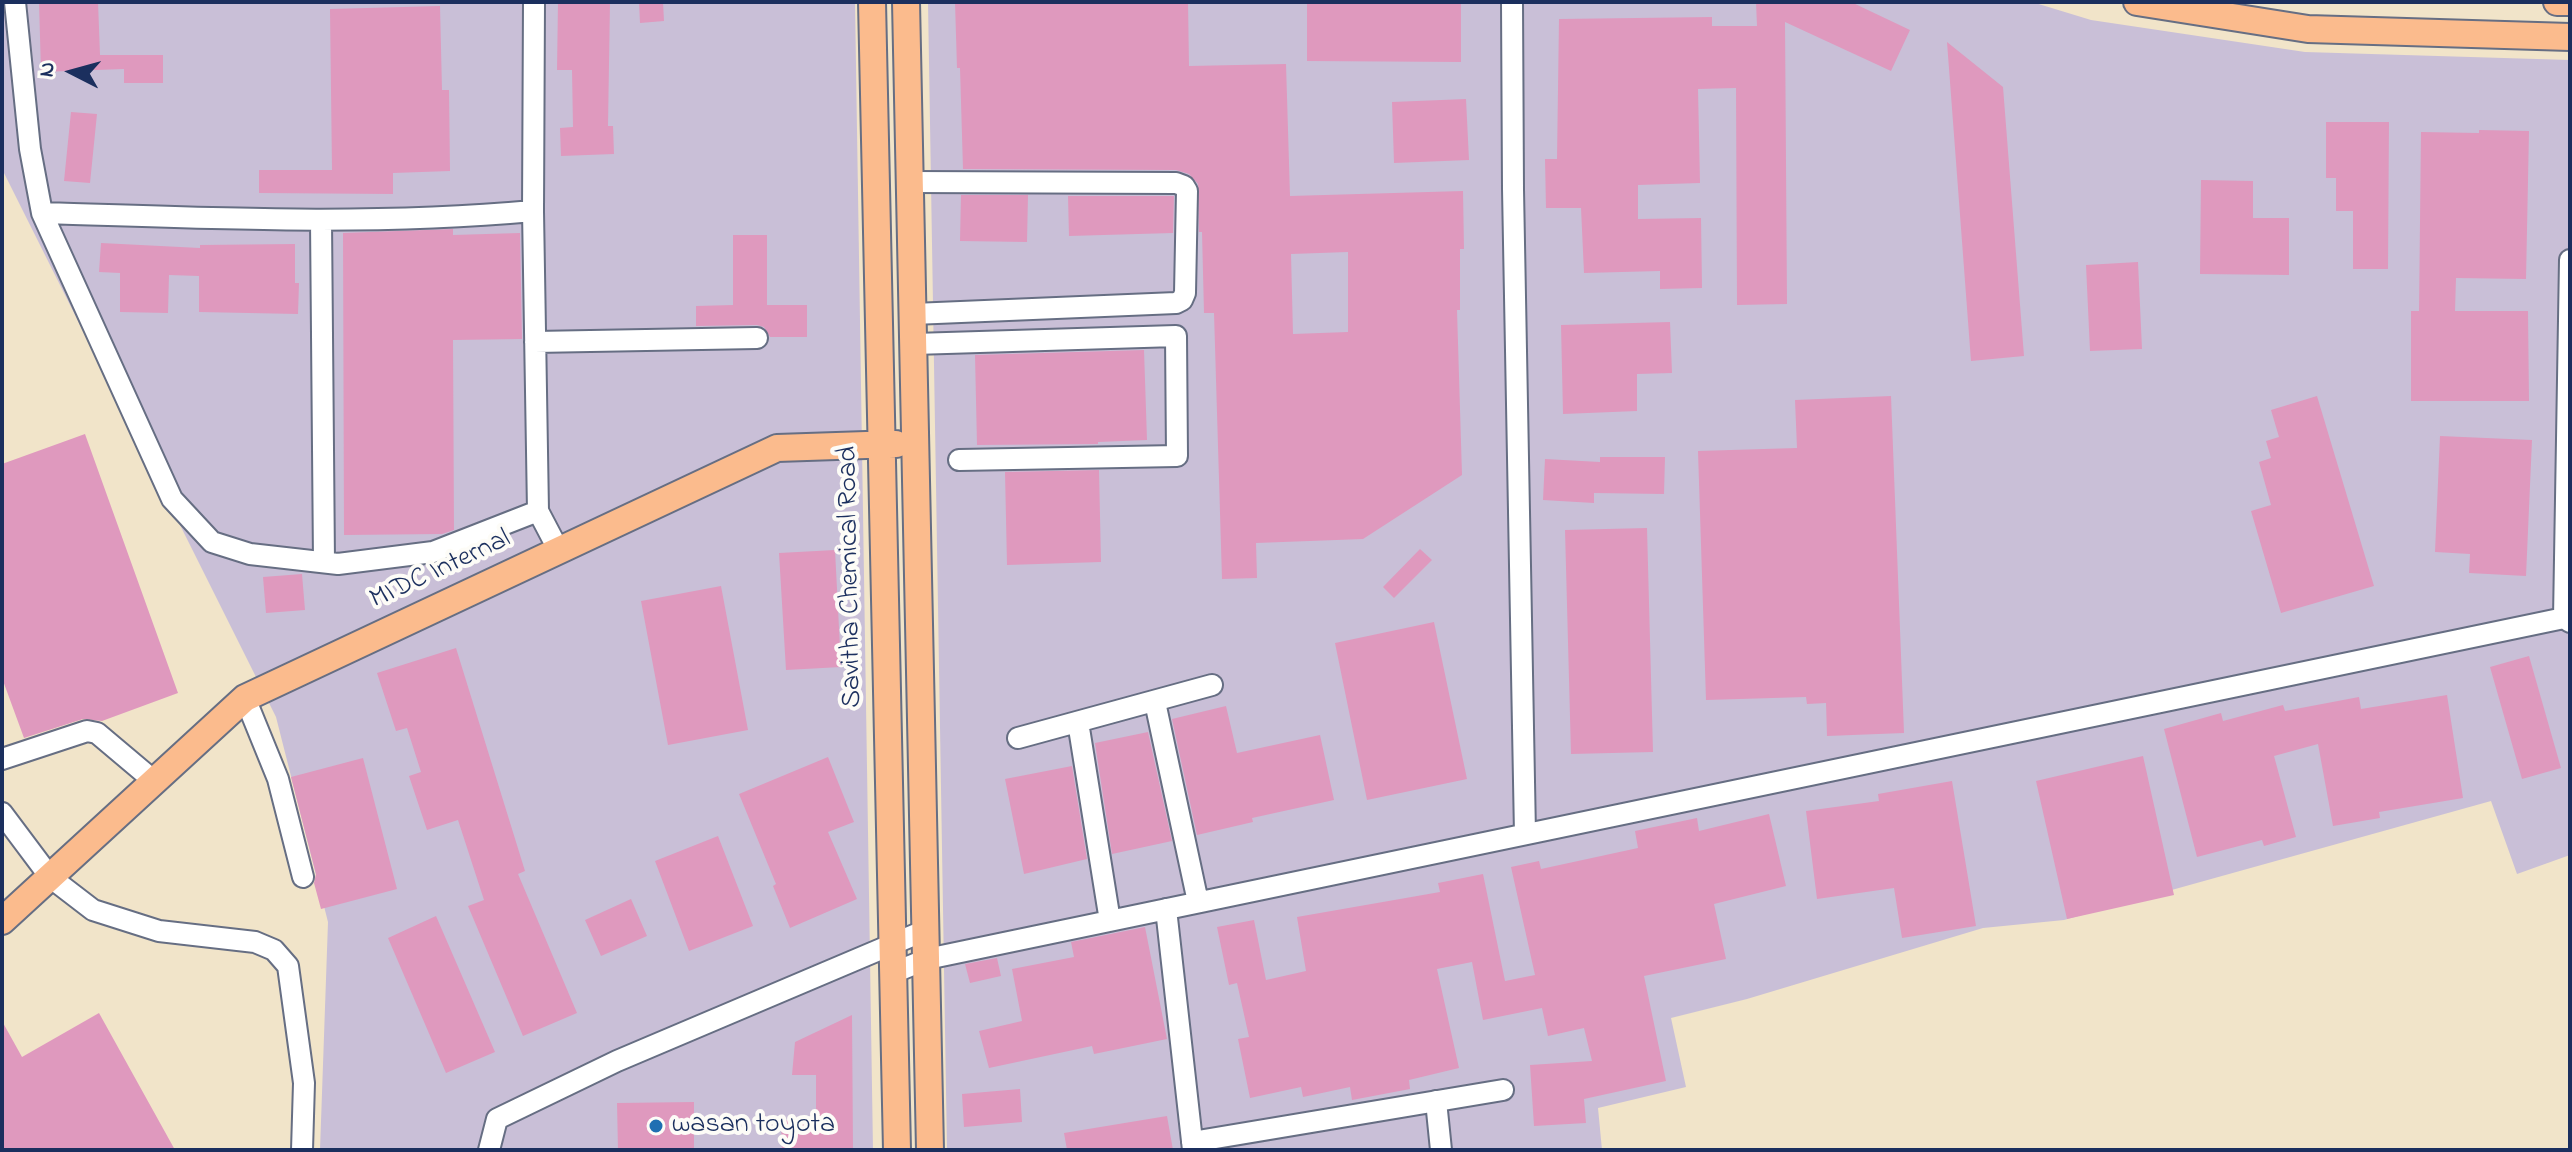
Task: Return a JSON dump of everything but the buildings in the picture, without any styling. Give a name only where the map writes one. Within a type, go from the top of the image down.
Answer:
[{"type":"main road","name":"Savitha Chemical Road","points":[[872,2],[897,1150]]},
{"type":"main road","points":[[906,2],[930,1150]]},
{"type":"main road","points":[[2137,2],[2308,29],[2570,37]]},
{"type":"main road","points":[[2557,2],[2570,2]]},
{"type":"main road","name":"MIDC Internal","points":[[2,921],[245,698],[777,448],[916,443]]},
{"type":"street","points":[[15,2],[30,149],[42,213],[172,499],[212,542],[250,554],[338,564],[433,552],[538,511]]},
{"type":"street","points":[[534,2],[533,211],[538,511],[559,551]]},
{"type":"street","points":[[1512,2],[1525,834]]},
{"type":"street","points":[[910,182],[1176,183],[1187,191],[1185,293],[1182,300],[1176,303],[913,314]]},
{"type":"street","points":[[42,213],[321,221],[533,211]]},
{"type":"street","points":[[321,221],[324,562]]},
{"type":"street","points":[[893,973],[927,959],[2567,620],[2570,260]]},
{"type":"street","points":[[914,344],[1176,336],[1177,456],[959,460]]},
{"type":"street","points":[[535,342],[757,338]]},
{"type":"street","points":[[1018,738],[1212,685]]},
{"type":"street","points":[[245,698],[278,779],[303,877]]},
{"type":"street","points":[[1155,702],[1198,902]]},
{"type":"street","points":[[1078,722],[1110,921]]},
{"type":"street","points":[[2,759],[87,731],[97,733],[154,781]]},
{"type":"street","points":[[2,813],[50,877],[93,910],[159,931],[255,942],[274,950],[288,966],[304,1083],[302,1150]]},
{"type":"street","points":[[1166,909],[1192,1146],[1503,1090]]},
{"type":"street","points":[[489,1150],[497,1119],[617,1061],[926,930]]},
{"type":"street","points":[[1436,1101],[1441,1150]]},
{"type":"shaded area","points":[[2,2],[855,2],[873,1150],[320,1150],[328,922],[276,717],[2,169]]},
{"type":"shaded area","points":[[928,2],[2032,2],[2091,20],[2305,52],[2570,60],[2570,855],[2517,874],[2491,801],[2064,920],[1983,928],[1747,999],[1671,1018],[1686,1087],[1598,1108],[1602,1150],[947,1150]]},
{"type":"place","name":"wasan toyota","points":[[656,1126]]}]
